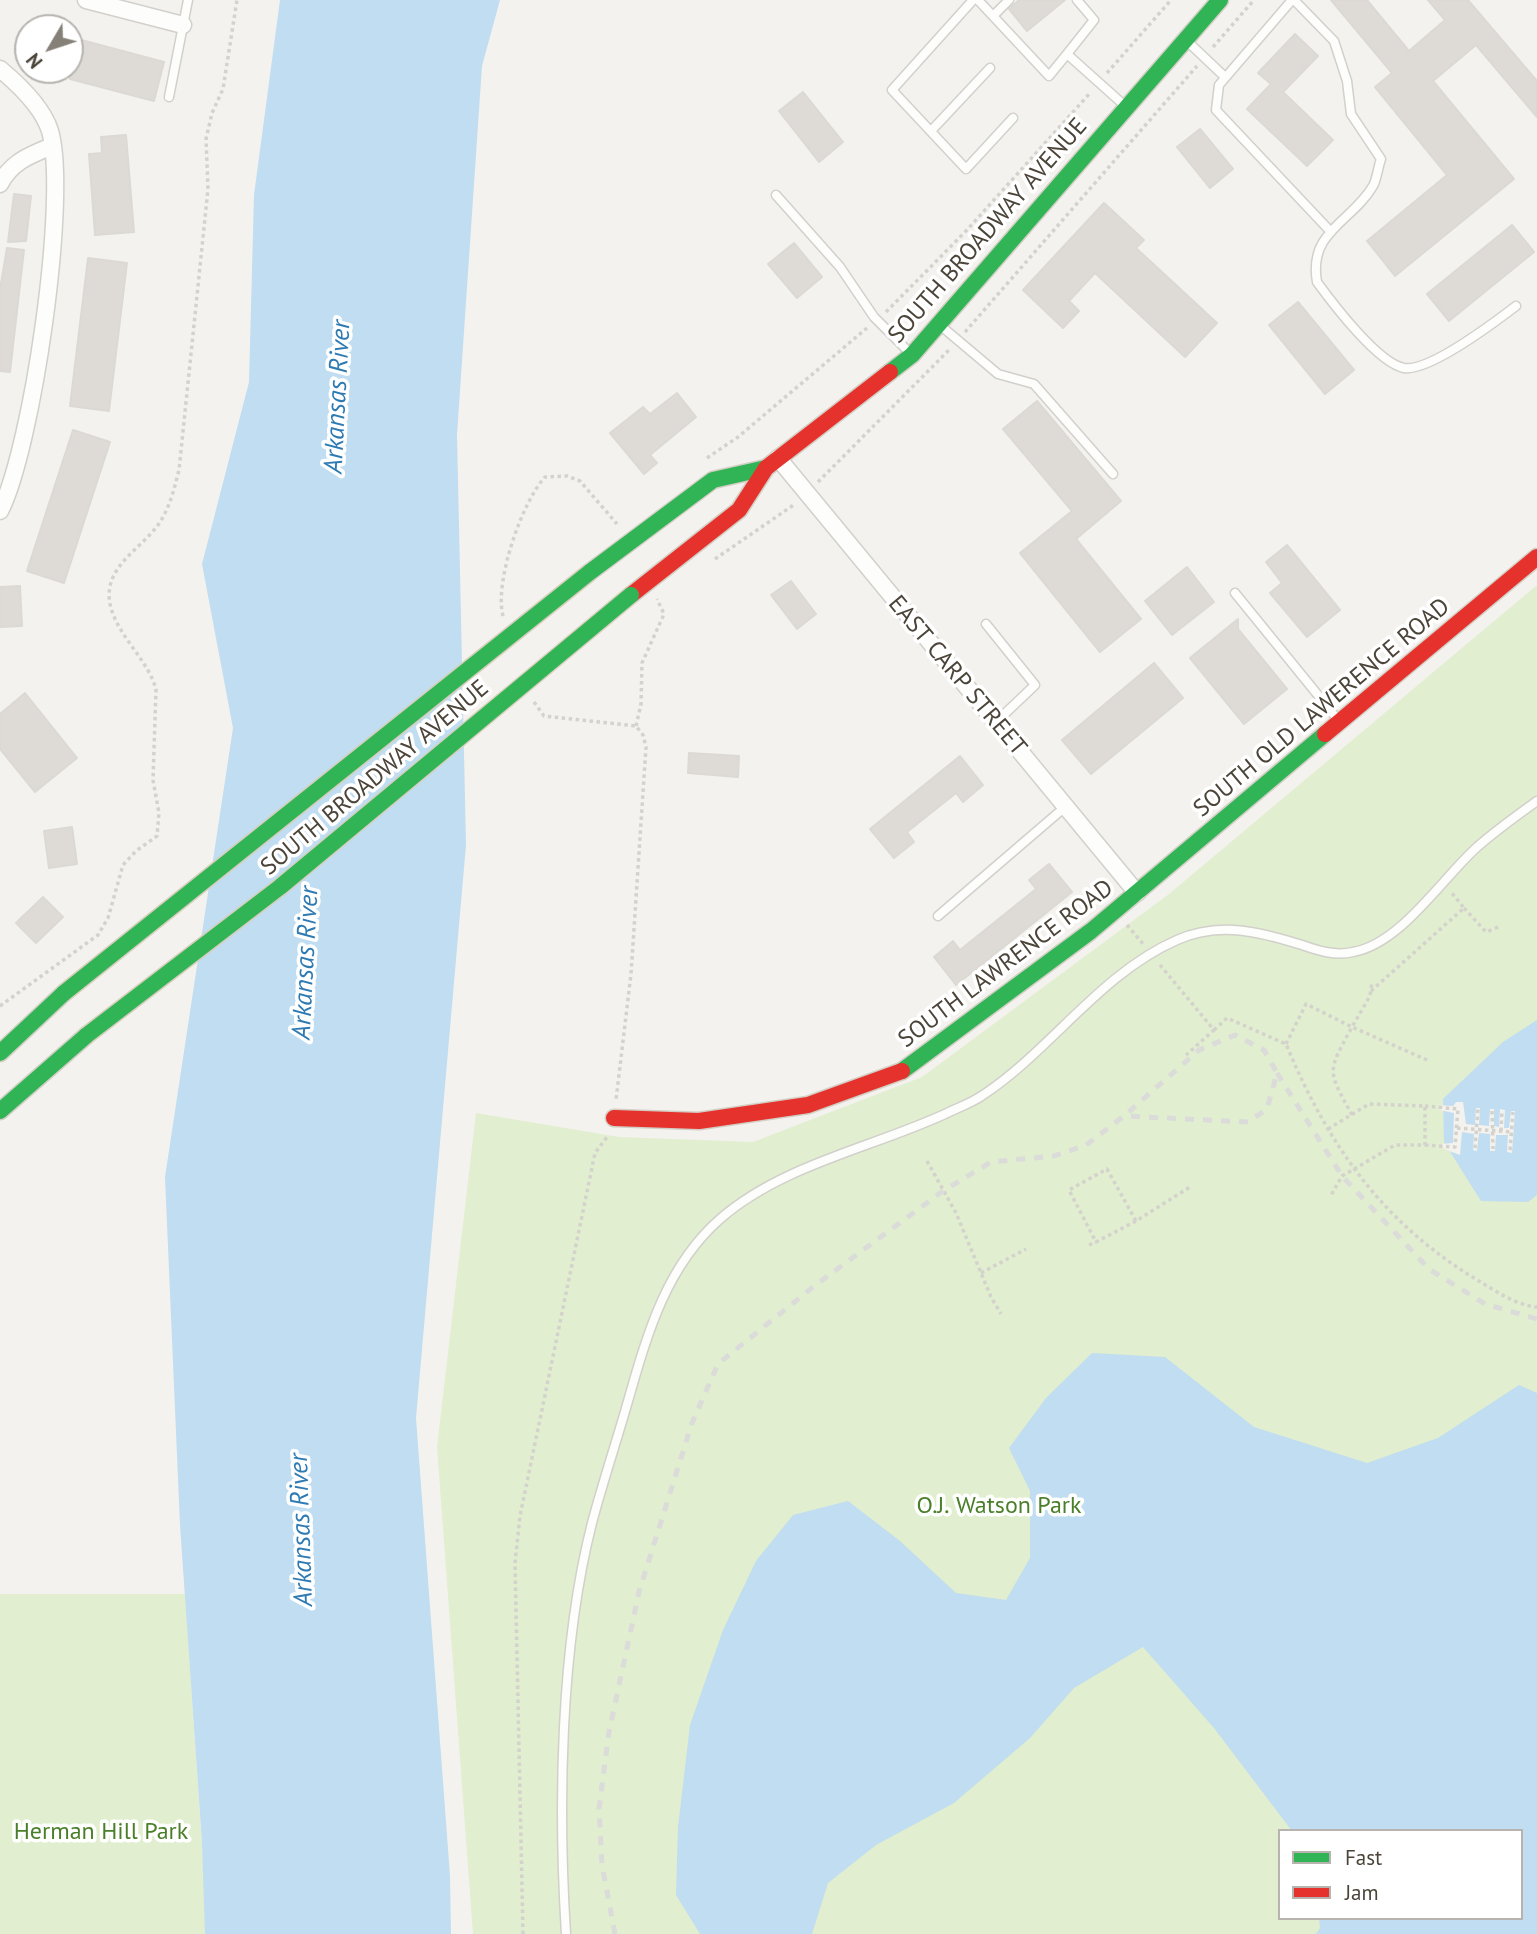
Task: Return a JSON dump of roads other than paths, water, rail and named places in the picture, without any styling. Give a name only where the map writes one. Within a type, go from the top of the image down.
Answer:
[{"type":"main road","name":"SOUTH BROADWAY AVENUE","points":[[0,1111],[87,1035],[280,887],[631,595],[739,510],[772,463],[912,355],[1220,0]]},
{"type":"main road","name":"SOUTH BROADWAY AVENUE","points":[[0,1052],[64,993],[590,572],[713,480],[772,463]]},
{"type":"main road","name":"SOUTH OLD LAWERENCE ROAD","points":[[1137,893],[1537,557]]},
{"type":"main road","name":"SOUTH LAWRENCE ROAD","points":[[614,1118],[699,1121],[808,1105],[906,1069],[1137,893]]},
{"type":"street","points":[[86,0],[183,26]]},
{"type":"street","points":[[0,69],[41,114],[50,130],[55,191],[52,251],[36,365],[18,460],[0,511]]},
{"type":"street","points":[[0,184],[6,172],[21,159],[52,146]]},
{"type":"street","name":"EAST CARP STREET","points":[[772,463],[1137,893]]},
{"type":"lane","points":[[169,97],[188,0]]},
{"type":"lane","points":[[1013,118],[966,169],[892,90],[975,0],[1049,76],[1094,20],[1077,0]]},
{"type":"lane","points":[[993,16],[1009,0]]},
{"type":"lane","points":[[1331,232],[1216,110],[1219,85],[1293,0],[1335,41],[1348,81],[1351,114],[1381,159],[1373,186],[1331,232],[1321,242],[1314,265],[1317,282],[1388,362],[1406,368],[1427,362],[1488,327],[1516,306]]},
{"type":"lane","points":[[1185,39],[1225,77]]},
{"type":"lane","points":[[1068,54],[1127,107]]},
{"type":"lane","points":[[931,131],[990,68]]},
{"type":"lane","points":[[776,195],[840,267],[876,320],[912,355]]},
{"type":"lane","points":[[939,324],[998,374],[1034,384],[1113,474]]},
{"type":"lane","points":[[1235,593],[1341,723]]},
{"type":"lane","points":[[986,624],[1035,685],[995,723]]},
{"type":"lane","points":[[566,1934],[562,1794],[575,1618],[591,1527],[639,1363],[668,1283],[695,1244],[723,1217],[780,1178],[867,1147],[983,1096],[1137,963],[1178,939],[1219,927],[1262,933],[1329,954],[1356,952],[1395,932],[1476,848],[1537,801]]},
{"type":"lane","points":[[938,916],[1065,807]]},
{"type":"water","name":"Arkansas River","points":[[280,0],[500,0],[482,66],[457,435],[466,845],[416,1418],[450,1876],[451,1934],[205,1934],[202,1843],[180,1525],[165,1177],[233,728],[202,564],[249,382],[254,195]]},
{"type":"water","points":[[1537,1020],[1537,1195],[1528,1202],[1481,1201],[1444,1142],[1443,1099],[1503,1042]]},
{"type":"water","points":[[1092,1353],[1165,1357],[1254,1427],[1367,1463],[1438,1438],[1519,1385],[1537,1393],[1537,1934],[1316,1934],[1320,1928],[1319,1920],[1523,1920],[1523,1829],[1290,1829],[1214,1728],[1143,1647],[1074,1688],[1030,1738],[954,1803],[876,1845],[828,1883],[812,1934],[700,1934],[676,1895],[678,1827],[690,1725],[723,1630],[756,1561],[793,1515],[848,1501],[900,1541],[956,1593],[1006,1600],[1030,1558],[1030,1491],[1009,1448],[1046,1398]]},
{"type":"railway","points":[[615,1934],[602,1865],[599,1809],[609,1732],[639,1592],[692,1423],[718,1364],[813,1287],[943,1191],[991,1162],[1054,1156],[1086,1145],[1124,1116],[1199,1050],[1235,1035],[1264,1050],[1277,1073],[1267,1109],[1248,1122],[1124,1116]]},
{"type":"railway","points":[[1277,1073],[1342,1176],[1429,1269],[1485,1304],[1537,1319]]},
{"type":"park label","name":"O.J. Watson Park","points":[[999,1506]]},
{"type":"park label","name":"Herman Hill Park","points":[[101,1832]]}]
